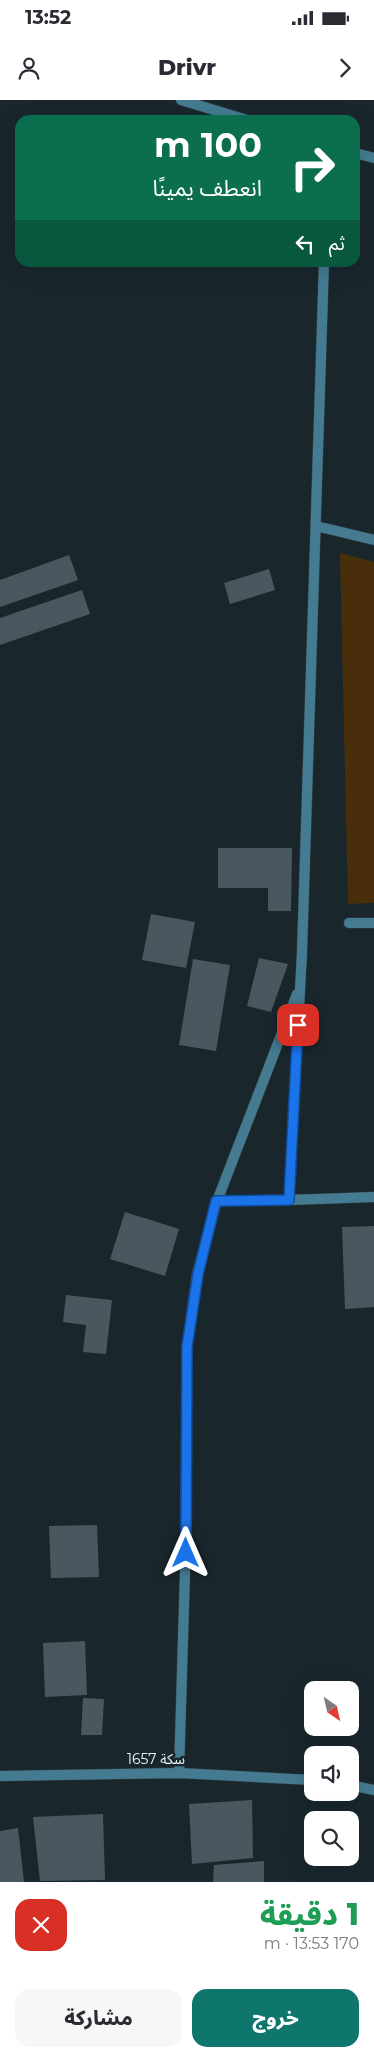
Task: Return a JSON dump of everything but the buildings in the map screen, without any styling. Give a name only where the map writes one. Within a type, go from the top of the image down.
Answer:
[{"type":"street","points":[[181,100],[230,115]]},
{"type":"street","points":[[360,154],[374,158]]},
{"type":"street","points":[[289,1200],[300,987],[324,267]]},
{"type":"street","points":[[316,526],[374,540]]},
{"type":"street","points":[[349,924],[374,923]]},
{"type":"street","points":[[180,1772],[186,1572],[187,1347],[198,1274],[216,1201],[300,987]]},
{"type":"street","points":[[216,1201],[374,1197]]},
{"type":"street","name":"سكة 1657","points":[[0,1776],[180,1772],[304,1780]]},
{"type":"street","points":[[359,1787],[374,1790]]},
{"type":"shaded area","points":[[340,553],[374,562],[374,903],[348,904]]},
{"type":"route","points":[[186,1553],[187,1347],[198,1274],[216,1201],[289,1200],[298,1025]]}]
